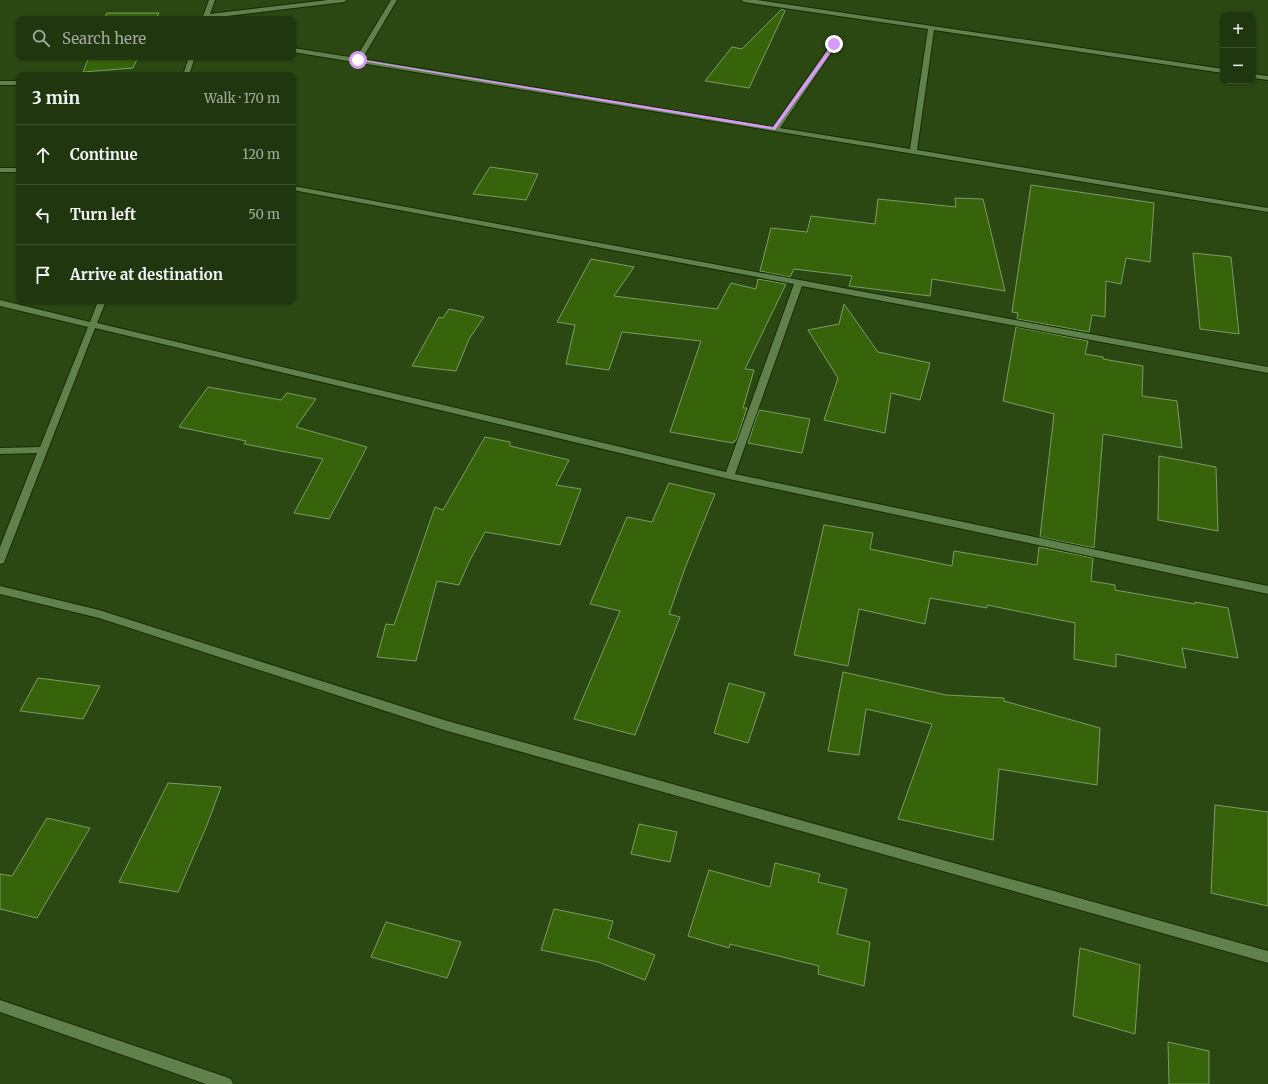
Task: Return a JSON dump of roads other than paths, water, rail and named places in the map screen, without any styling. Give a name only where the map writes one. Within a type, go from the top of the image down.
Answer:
[{"type":"street","points":[[206,16],[212,0]]},
{"type":"street","points":[[214,16],[344,0]]},
{"type":"street","points":[[358,60],[394,0]]},
{"type":"street","points":[[744,0],[931,29],[1220,71]]},
{"type":"street","points":[[913,151],[931,29]]},
{"type":"street","points":[[775,129],[834,44]]},
{"type":"street","points":[[296,50],[1268,210]]},
{"type":"street","points":[[187,72],[191,60]]},
{"type":"street","points":[[1256,76],[1268,78]]},
{"type":"street","points":[[0,83],[16,83]]},
{"type":"street","points":[[0,170],[16,170]]},
{"type":"street","points":[[296,189],[1268,370]]},
{"type":"street","points":[[729,476],[799,283]]},
{"type":"street","points":[[0,303],[94,324],[729,476],[1268,590]]},
{"type":"street","points":[[0,560],[101,304]]},
{"type":"street","points":[[0,451],[43,450]]},
{"type":"street","points":[[0,590],[99,614],[444,725],[1268,957]]},
{"type":"street","points":[[0,1006],[226,1084]]}]
